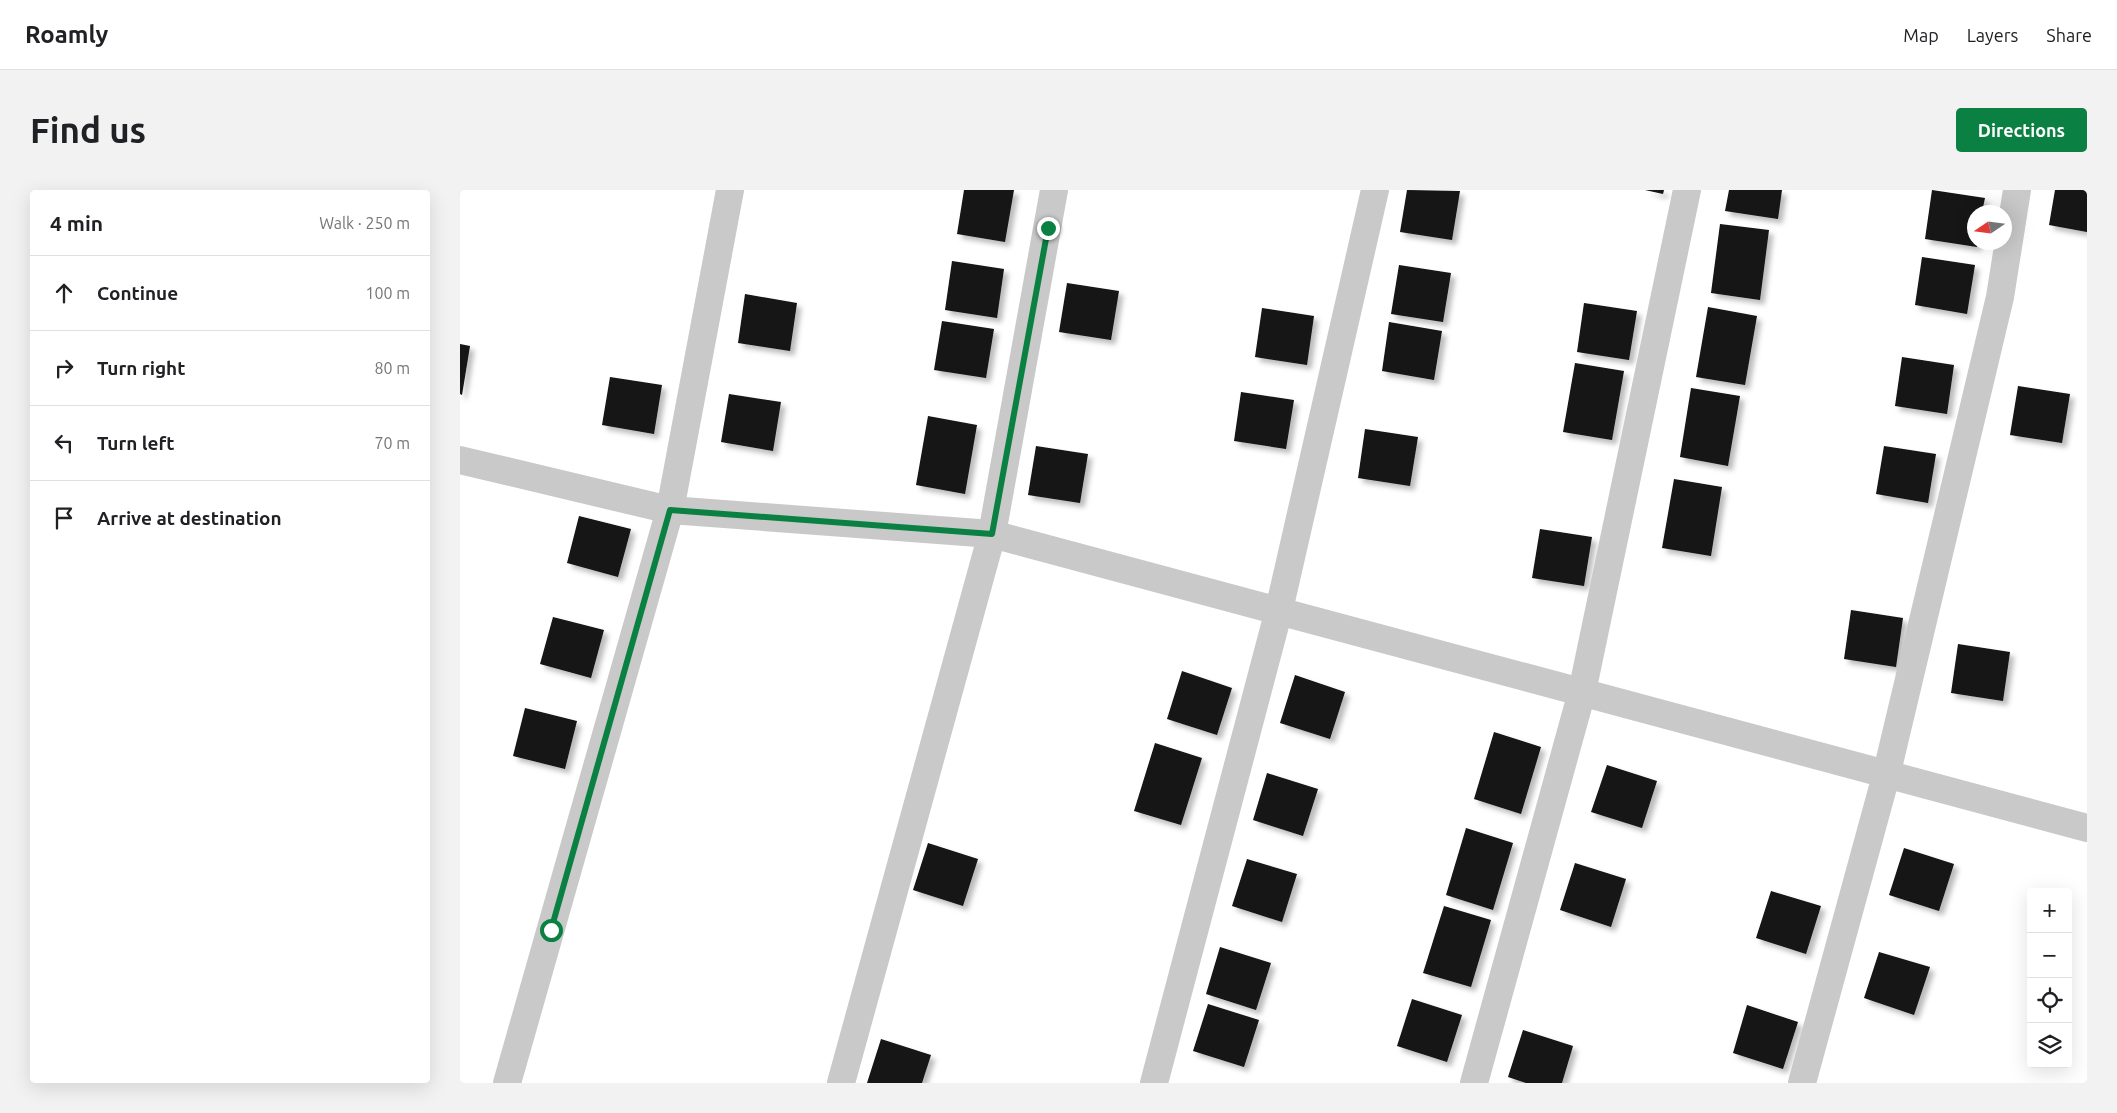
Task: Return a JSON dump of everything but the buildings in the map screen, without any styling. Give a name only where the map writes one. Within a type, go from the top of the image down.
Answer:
[{"type":"street","points":[[507,1083],[670,510],[730,190]]},
{"type":"street","points":[[841,1083],[992,534],[1054,190]]},
{"type":"street","points":[[1154,1083],[1280,610],[1375,190]]},
{"type":"street","points":[[1474,1083],[1582,692],[1687,190]]},
{"type":"street","points":[[1802,1083],[1886,776],[2000,297],[2017,190]]},
{"type":"street","points":[[460,460],[670,510],[992,534],[1280,610],[1886,776],[2087,828]]},
{"type":"route","points":[[551,930],[670,510],[992,534],[1048,228]]}]
